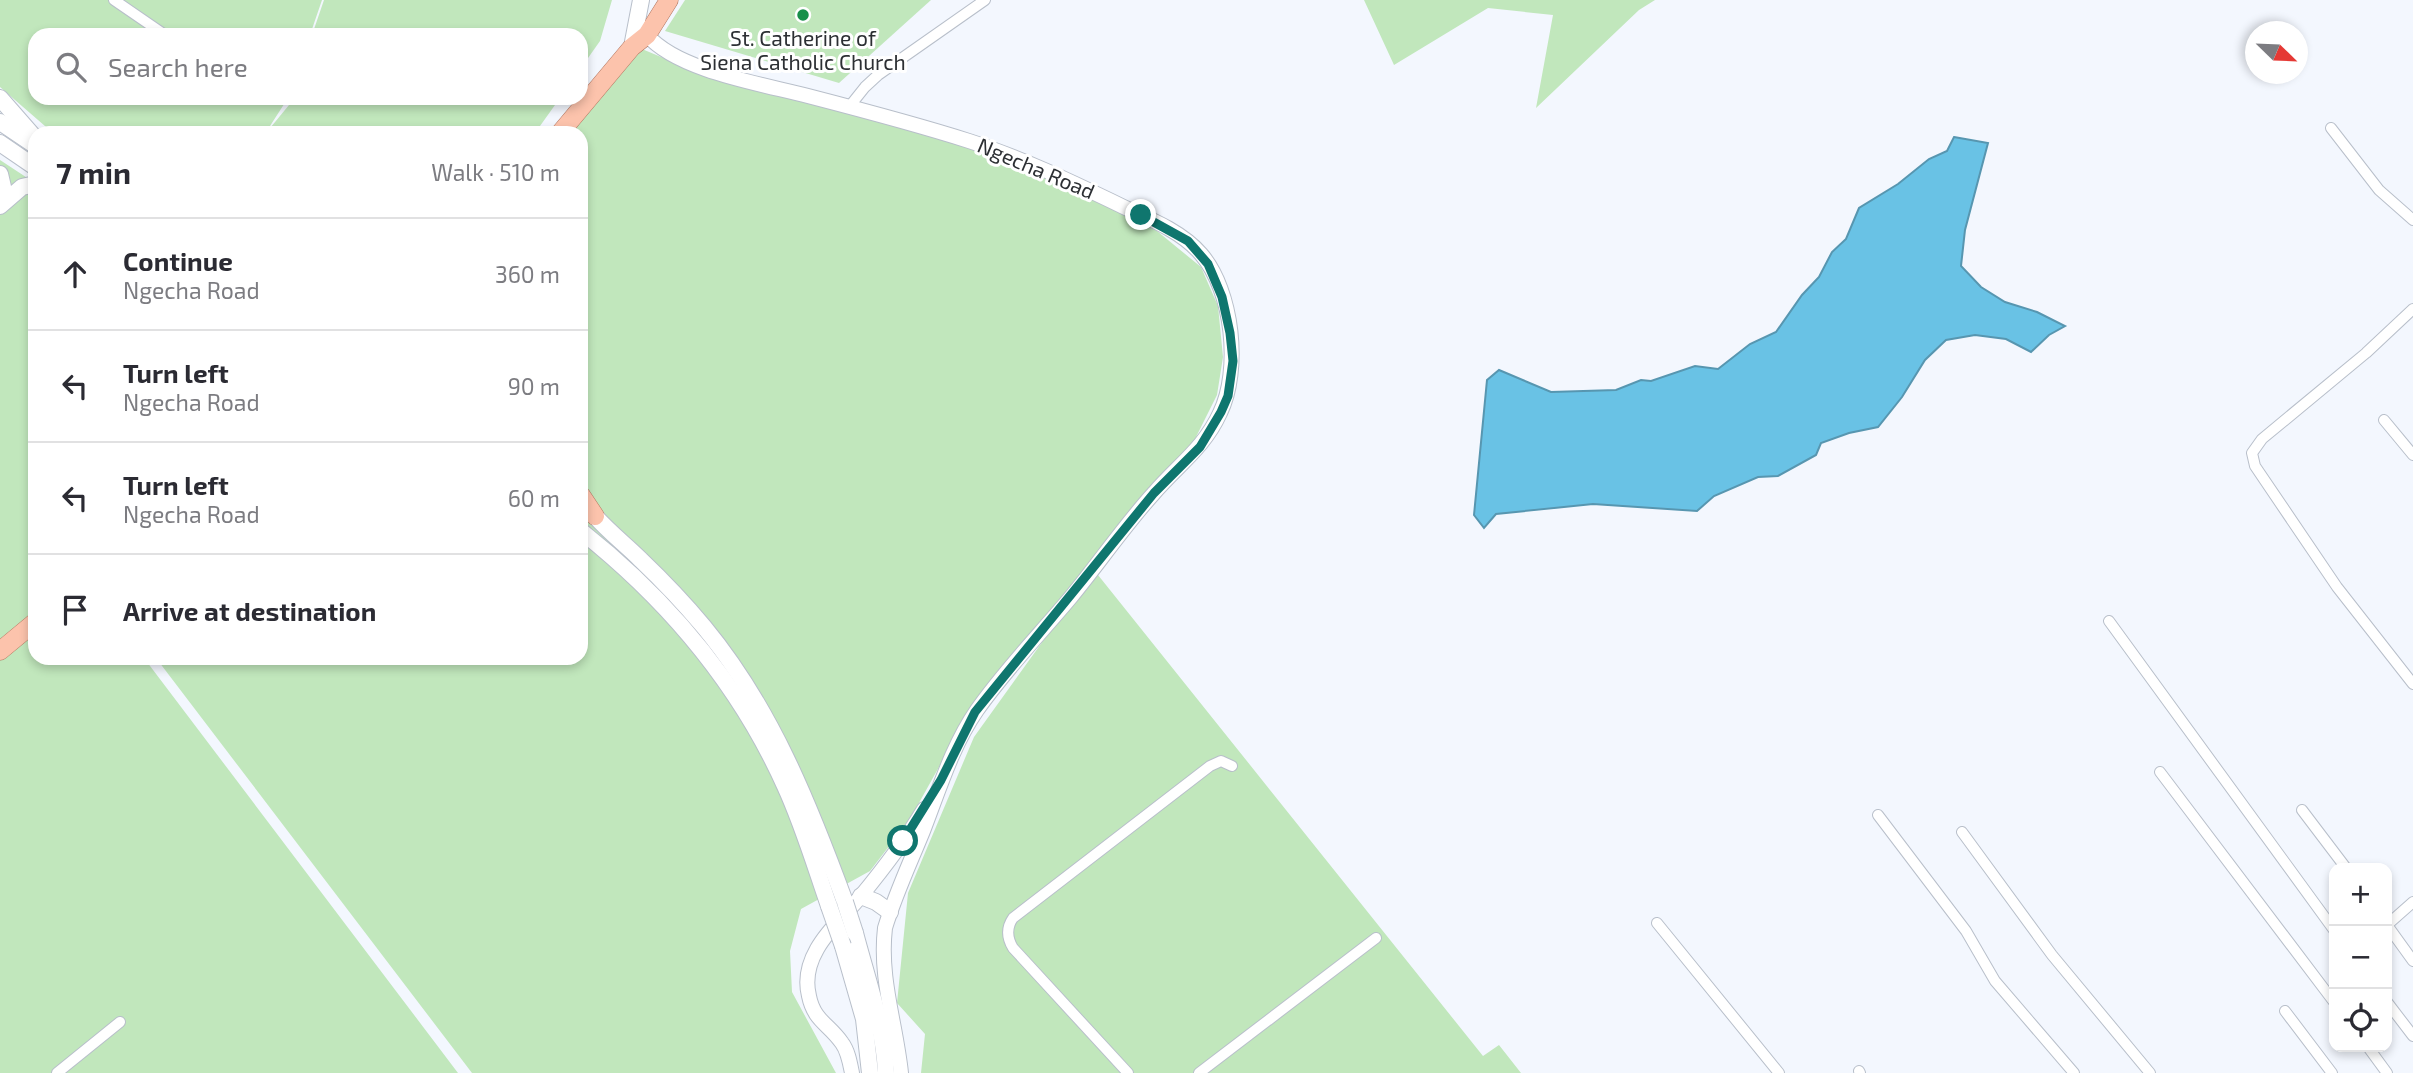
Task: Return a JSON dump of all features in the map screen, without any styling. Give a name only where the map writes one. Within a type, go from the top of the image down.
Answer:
[{"type":"main road","points":[[632,47],[641,0]]},
{"type":"main road","points":[[588,99],[632,47],[647,35],[668,0]]},
{"type":"main road","points":[[0,98],[28,130]]},
{"type":"main road","points":[[565,126],[583,105]]},
{"type":"main road","points":[[0,122],[28,141]]},
{"type":"main road","points":[[0,143],[28,162]]},
{"type":"main road","points":[[0,174],[3,203]]},
{"type":"main road","points":[[3,203],[22,187],[28,186]]},
{"type":"main road","points":[[588,512],[669,588],[703,626],[754,698],[782,748],[816,824],[837,904],[843,946],[864,1018],[870,1073]]},
{"type":"main road","points":[[588,537],[621,564],[676,620],[718,670],[738,699],[785,785],[837,904],[855,933],[873,999],[886,1073]]},
{"type":"main road","points":[[0,651],[28,628]]},
{"type":"main road","points":[[861,896],[890,912]]},
{"type":"street","points":[[114,0],[155,28]]},
{"type":"street","points":[[849,107],[878,75],[985,0]]},
{"type":"street","name":"Ngecha Road","points":[[647,35],[664,52],[700,66],[913,124],[1001,152],[1109,200],[1188,241],[1208,264],[1222,297],[1230,333],[1232,377],[1228,396],[1211,430],[1200,447],[1154,493],[1074,594],[992,690],[962,734],[941,780],[885,928],[884,959],[890,1017],[901,1073]]},
{"type":"street","points":[[2331,128],[2379,190],[2413,220]]},
{"type":"street","points":[[2413,309],[2366,354],[2262,439],[2252,453],[2255,466],[2324,569],[2413,684]]},
{"type":"street","points":[[2384,420],[2413,455]]},
{"type":"street","points":[[2109,621],[2331,926]]},
{"type":"street","points":[[1128,1073],[1013,948],[1008,934],[1009,924],[1013,918],[1210,766],[1221,761],[1232,766]]},
{"type":"street","points":[[2160,772],[2329,995]]},
{"type":"street","name":"Ngecha Road","points":[[852,1073],[842,1042],[819,1021],[812,1008],[807,983],[811,963],[817,950],[903,841],[941,780]]},
{"type":"street","points":[[2302,810],[2342,863]]},
{"type":"street","points":[[1878,815],[1966,931],[1995,981],[2074,1073]]},
{"type":"street","points":[[1962,832],[2052,955],[2150,1073]]},
{"type":"street","points":[[2392,921],[2413,902]]},
{"type":"street","points":[[1657,923],[1779,1073]]},
{"type":"street","points":[[2388,926],[2413,961]]},
{"type":"street","points":[[1199,1073],[1377,938]]},
{"type":"street","points":[[2392,1009],[2413,1036]]},
{"type":"street","points":[[2285,1011],[2332,1073]]},
{"type":"street","points":[[57,1073],[121,1022]]},
{"type":"street","points":[[2372,1052],[2387,1073]]},
{"type":"green space","points":[[0,0],[322,0],[312,28],[28,28],[28,105],[284,105],[270,126],[45,126],[0,87]]},
{"type":"green space","points":[[324,0],[612,0],[600,41],[588,58],[588,28],[314,28]]},
{"type":"green space","points":[[685,0],[931,0],[839,83],[665,31]]},
{"type":"green space","points":[[1364,0],[1655,0],[1639,10],[1536,108],[1553,15],[1488,8],[1394,65]]},
{"type":"green space","points":[[642,49],[716,80],[807,100],[1001,153],[1157,231],[1201,267],[1218,306],[1223,357],[1217,395],[1192,445],[973,706],[910,819],[870,871],[801,909],[790,951],[792,992],[836,1073],[472,1073],[161,665],[588,665],[588,126],[577,126]]},
{"type":"green space","points":[[289,105],[555,105],[540,126],[272,126]]},
{"type":"green space","points":[[0,160],[28,178],[28,665],[149,665],[458,1073],[0,1073]]},
{"type":"green space","points":[[1094,570],[1483,1056],[1499,1045],[1521,1073],[921,1073],[925,1034],[897,1003],[908,893],[974,737]]},
{"type":"water","points":[[1954,137],[1988,143],[1965,230],[1961,266],[1981,287],[2005,302],[2037,312],[2065,326],[2049,335],[2031,352],[2006,339],[1975,335],[1946,340],[1925,360],[1902,397],[1878,427],[1821,443],[1816,455],[1778,476],[1758,477],[1714,496],[1697,511],[1593,504],[1496,514],[1484,528],[1474,515],[1487,380],[1499,370],[1551,392],[1616,390],[1641,380],[1651,381],[1695,366],[1718,369],[1750,344],[1776,332],[1802,295],[1819,277],[1832,252],[1846,239],[1859,208],[1898,184],[1929,159],[1947,151]]},
{"type":"place","name":"St. Catherine of Siena Catholic Church","points":[[803,15]]},
{"type":"route","points":[[903,841],[941,780],[975,712],[1154,493],[1200,447],[1228,396],[1233,361],[1230,333],[1222,297],[1208,264],[1188,241],[1141,215]]}]
